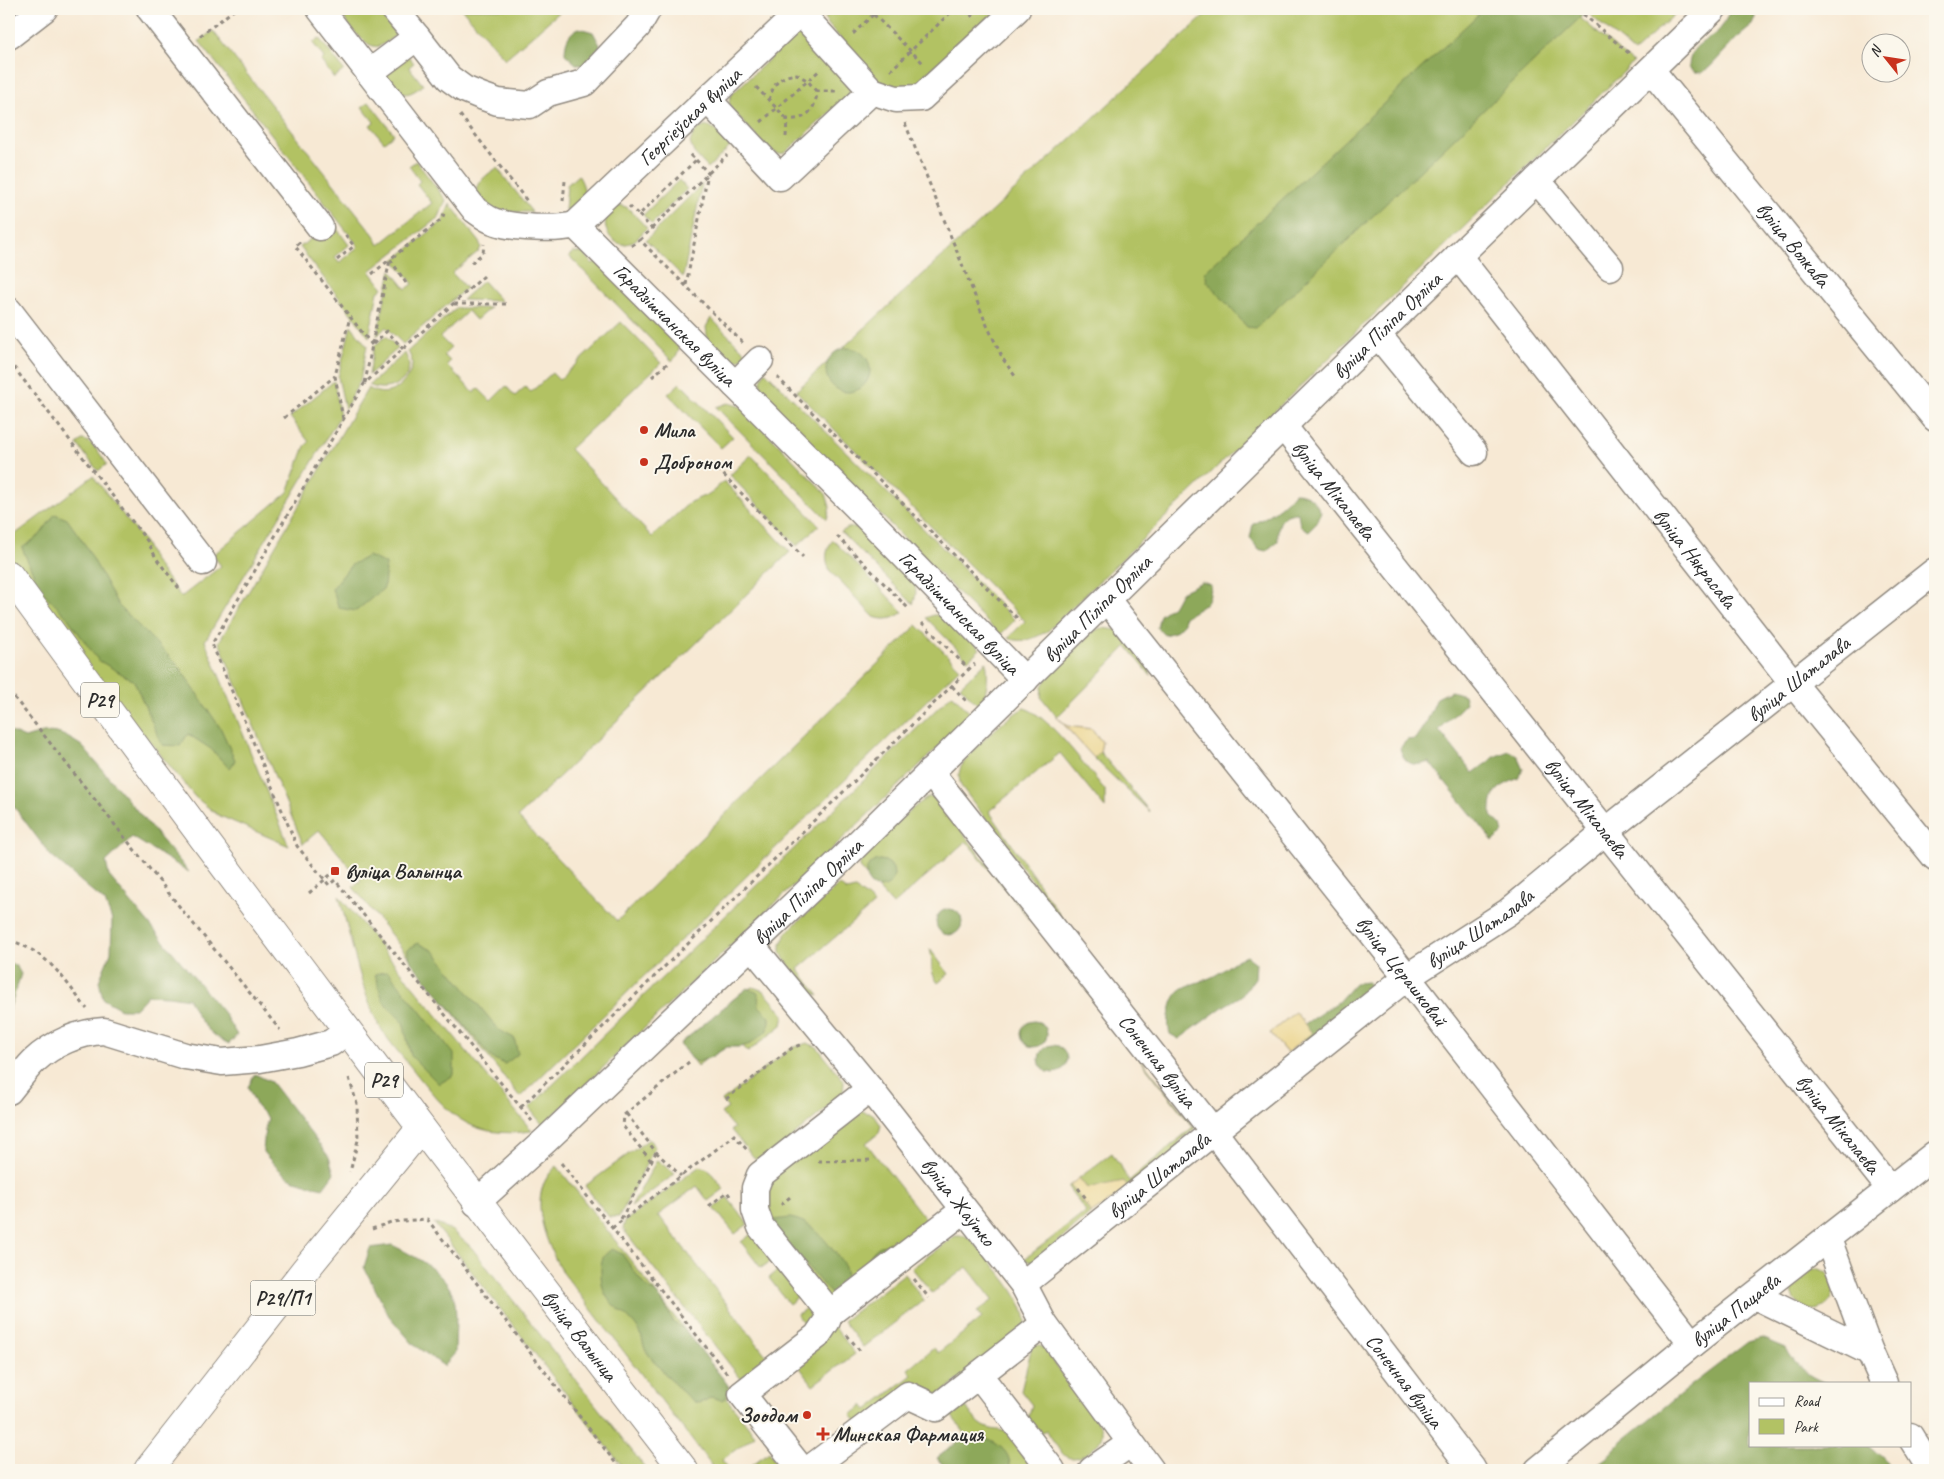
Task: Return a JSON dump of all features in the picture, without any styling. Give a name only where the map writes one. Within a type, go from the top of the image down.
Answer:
[{"type":"main road","name":"Р29","points":[[9,575],[191,825],[339,1037],[421,1128],[476,1202]]},
{"type":"main road","name":"Р29/П1","points":[[148,1470],[331,1237],[421,1128]]},
{"type":"main road","name":"вуліца Валынца","points":[[476,1202],[684,1470]]},
{"type":"street","points":[[9,36],[44,9]]},
{"type":"street","points":[[150,9],[320,227]]},
{"type":"street","points":[[320,9],[475,210],[485,218],[509,225],[554,228],[568,217]]},
{"type":"street","points":[[394,9],[449,78],[480,96],[498,102],[530,105],[548,93],[584,82],[638,26],[648,9]]},
{"type":"street","points":[[802,10],[837,52],[896,99],[920,98],[1017,9]]},
{"type":"street","name":"вуліца Піліпа Орліка","points":[[476,1202],[546,1140],[842,859],[1026,680],[1283,426],[1538,180],[1642,64],[1713,9]]},
{"type":"street","name":"Георгіеўская вуліца","points":[[568,217],[708,100],[802,10]]},
{"type":"street","points":[[369,73],[417,36]]},
{"type":"street","name":"вуліца Волкава","points":[[1642,64],[1935,418]]},
{"type":"street","points":[[708,100],[780,177],[878,83]]},
{"type":"street","points":[[1538,180],[1610,267]]},
{"type":"street","name":"Гарадзішчанская вуліца","points":[[568,217],[1026,680]]},
{"type":"street","name":"вуліца Някрасава","points":[[1458,256],[1792,682],[1935,857]]},
{"type":"street","points":[[9,311],[203,562]]},
{"type":"street","points":[[1378,335],[1474,452]]},
{"type":"street","points":[[735,385],[760,360]]},
{"type":"street","name":"вуліца Мікалаева","points":[[1283,426],[1890,1189]]},
{"type":"street","name":"вуліца Шаталава","points":[[1022,1284],[1407,977],[1508,912],[1792,682],[1935,571]]},
{"type":"street","name":"вуліца Церашковай","points":[[1107,600],[1407,977],[1692,1344]]},
{"type":"street","name":"Сонечная вуліца","points":[[930,772],[1213,1130],[1473,1470]]},
{"type":"street","name":"вуліца Жаўтко","points":[[751,945],[870,1089],[1022,1284],[1044,1324],[1151,1470]]},
{"type":"street","points":[[9,1091],[34,1061],[70,1038],[94,1031],[104,1031],[203,1060],[240,1061],[298,1052],[339,1037]]},
{"type":"street","points":[[9,1066],[34,1061]]},
{"type":"street","points":[[830,1313],[761,1228],[755,1210],[756,1188],[760,1175],[870,1089]]},
{"type":"street","name":"вуліца Пацаева","points":[[1538,1470],[1692,1344],[1935,1154]]},
{"type":"street","points":[[802,1470],[742,1394],[817,1336],[827,1322],[830,1313],[964,1210]]},
{"type":"street","points":[[1828,1239],[1870,1352],[1884,1382]]},
{"type":"street","points":[[1755,1296],[1870,1352]]},
{"type":"street","points":[[808,1470],[908,1395],[936,1408],[1044,1324]]},
{"type":"street","points":[[979,1375],[1052,1470]]},
{"type":"street","points":[[1912,1439],[1931,1470]]},
{"type":"street","points":[[1092,1470],[1131,1443]]},
{"type":"path","points":[[194,41],[236,9]]},
{"type":"path","points":[[868,9],[927,67]]},
{"type":"path","points":[[758,125],[808,81],[879,9]]},
{"type":"path","points":[[878,83],[954,9]]},
{"type":"path","points":[[1577,9],[1642,64]]},
{"type":"path","points":[[769,100],[773,86],[785,75],[797,74],[808,81],[816,91],[816,103],[809,113],[798,120],[786,119]]},
{"type":"path","points":[[754,84],[786,119],[786,144]]},
{"type":"path","points":[[816,91],[842,90]]},
{"type":"path","points":[[455,108],[528,202]]},
{"type":"path","points":[[905,123],[985,321],[1003,359],[1017,379]]},
{"type":"path","points":[[686,146],[688,152],[708,173]]},
{"type":"path","points":[[624,247],[633,246],[640,240],[731,151]]},
{"type":"path","points":[[639,215],[696,160]]},
{"type":"path","points":[[686,285],[708,173]]},
{"type":"path","points":[[566,181],[568,217]]},
{"type":"path","points":[[622,202],[629,205],[652,229]]},
{"type":"path","points":[[372,274],[442,219]]},
{"type":"path","points":[[320,227],[295,246],[372,345]]},
{"type":"path","points":[[640,240],[1020,621]]},
{"type":"path","points":[[390,259],[406,283]]},
{"type":"path","points":[[390,259],[364,384],[212,644],[297,846],[329,885],[335,880],[537,1128]]},
{"type":"path","points":[[364,384],[484,276]]},
{"type":"path","points":[[454,304],[510,304]]},
{"type":"path","points":[[344,419],[335,376],[350,317]]},
{"type":"path","points":[[372,345],[387,331],[404,349]]},
{"type":"path","points":[[9,361],[148,542],[156,558],[182,591]]},
{"type":"path","points":[[652,377],[668,363]]},
{"type":"path","points":[[284,418],[335,376]]},
{"type":"path","points":[[718,468],[803,557]]},
{"type":"path","points":[[837,536],[908,608]]},
{"type":"path","points":[[922,623],[969,670]]},
{"type":"path","points":[[521,1107],[976,663]]},
{"type":"path","points":[[9,692],[298,1052]]},
{"type":"path","points":[[308,893],[335,871]]},
{"type":"path","points":[[9,940],[23,944],[37,952],[54,966],[104,1031]]},
{"type":"path","points":[[339,1037],[357,1104],[358,1140],[349,1175]]},
{"type":"path","points":[[726,1099],[792,1048],[807,1043]]},
{"type":"path","points":[[651,1161],[624,1126],[625,1112],[689,1062]]},
{"type":"path","points":[[625,1112],[656,1152],[681,1176]]},
{"type":"path","points":[[733,1134],[750,1154]]},
{"type":"path","points":[[612,1228],[730,1139]]},
{"type":"path","points":[[620,1222],[656,1152]]},
{"type":"path","points":[[813,1161],[872,1160]]},
{"type":"path","points":[[561,1163],[742,1394]]},
{"type":"path","points":[[709,1206],[727,1192]]},
{"type":"path","points":[[366,1234],[372,1229],[391,1222],[427,1219],[621,1470]]},
{"type":"path","points":[[912,1276],[929,1298]]},
{"type":"green space","points":[[337,9],[394,9],[400,32],[383,45],[374,46],[368,44],[356,33]]},
{"type":"green space","points":[[462,9],[563,9],[505,59]]},
{"type":"green space","points":[[824,9],[1002,9],[917,87],[896,88],[878,82],[827,23]]},
{"type":"green space","points":[[1212,9],[1570,9],[1633,63],[1049,630],[1034,638],[1014,640],[1008,638],[1025,621],[796,391]]},
{"type":"green space","points":[[1484,9],[1589,9],[1256,328],[1247,327],[1207,281],[1205,272]]},
{"type":"green space","points":[[1583,9],[1678,9],[1634,52]]},
{"type":"green space","points":[[1731,9],[1755,9],[1756,18],[1753,25],[1736,39],[1710,67],[1702,73],[1695,72],[1689,67],[1692,53],[1700,44],[1720,29]]},
{"type":"green space","points":[[579,28],[593,32],[600,45],[599,53],[583,66],[576,64],[565,54],[568,38],[572,32]]},
{"type":"green space","points":[[213,31],[374,235],[379,245],[432,203],[417,184],[420,181],[409,166],[416,161],[446,200],[439,217],[370,271],[383,288],[378,292],[369,337],[300,247],[332,222],[349,245],[335,257],[339,263],[358,246],[199,41]]},
{"type":"green space","points":[[802,34],[809,38],[848,82],[850,90],[848,96],[785,153],[778,154],[769,150],[731,109],[729,102],[731,95],[794,36]]},
{"type":"green space","points":[[319,38],[344,70],[334,78],[321,61],[324,58],[313,43]]},
{"type":"green space","points":[[406,53],[414,63],[409,67],[423,85],[408,94],[404,94],[386,82],[387,68]]},
{"type":"green space","points":[[369,102],[394,134],[384,142],[370,125],[374,122],[362,107]]},
{"type":"green space","points":[[709,126],[732,145],[708,168],[694,153],[690,143],[696,131]]},
{"type":"green space","points":[[497,168],[532,212],[498,212],[476,196],[480,182]]},
{"type":"green space","points":[[578,175],[584,187],[584,198],[577,206],[565,210],[567,185]]},
{"type":"green space","points":[[679,180],[687,189],[652,224],[643,215]]},
{"type":"green space","points":[[702,184],[683,277],[646,240]]},
{"type":"green space","points":[[450,204],[479,241],[481,247],[479,251],[452,273],[466,288],[403,344],[386,327],[377,336],[391,270],[406,289],[413,284],[394,260],[443,221]]},
{"type":"green space","points":[[621,205],[628,208],[647,228],[634,241],[624,244],[617,243],[611,238],[605,224],[607,216],[612,210]]},
{"type":"green space","points":[[573,252],[583,253],[593,264],[597,260],[678,341],[678,352],[672,361],[569,256]]},
{"type":"green space","points":[[483,281],[501,301],[462,300]]},
{"type":"green space","points":[[456,308],[490,308],[476,320],[468,311],[440,337],[451,348],[444,355],[450,361],[447,365],[474,393],[478,388],[491,401],[506,386],[515,396],[525,387],[531,392],[552,373],[559,380],[621,322],[661,363],[570,449],[652,537],[690,502],[711,493],[724,481],[790,552],[518,817],[617,921],[917,625],[960,668],[520,1097],[353,887],[361,880],[319,830],[303,844],[219,642],[368,388],[385,393],[401,385],[408,377],[412,367],[408,351]]},
{"type":"green space","points":[[711,318],[748,355],[736,360],[726,359],[708,343],[706,327]]},
{"type":"green space","points":[[351,325],[367,346],[360,381],[345,409],[338,377]]},
{"type":"green space","points":[[386,336],[398,348],[369,375],[374,346]]},
{"type":"green space","points":[[844,348],[852,348],[864,354],[870,370],[864,386],[852,392],[844,392],[832,386],[826,374],[826,366],[832,354]]},
{"type":"green space","points":[[405,353],[409,363],[405,378],[395,386],[382,388],[369,385]]},
{"type":"green space","points":[[765,371],[1015,620],[1000,635],[766,399],[760,385]]},
{"type":"green space","points":[[334,381],[340,416],[205,641],[289,846],[218,815],[195,797],[9,569],[9,539],[93,476],[145,543],[152,558],[181,597],[221,566],[213,555],[288,492],[305,446],[309,442],[290,417]]},
{"type":"green space","points":[[680,383],[733,437],[721,448],[668,394]]},
{"type":"green space","points":[[728,403],[742,407],[826,494],[830,507],[827,519],[716,407]]},
{"type":"green space","points":[[82,440],[93,445],[107,464],[98,471],[77,444]]},
{"type":"green space","points":[[751,455],[819,525],[797,546],[730,475]]},
{"type":"green space","points":[[1294,493],[1304,494],[1316,504],[1321,512],[1317,523],[1309,531],[1300,526],[1298,513],[1287,515],[1280,522],[1278,541],[1266,551],[1258,549],[1250,538],[1253,524],[1275,511]]},
{"type":"green space","points":[[55,514],[67,519],[86,546],[118,605],[177,664],[221,729],[235,760],[230,769],[211,749],[188,734],[180,746],[162,745],[134,681],[98,660],[67,617],[40,589],[22,548],[40,535]]},
{"type":"green space","points":[[855,527],[863,530],[912,578],[916,591],[913,604],[841,532]]},
{"type":"green space","points":[[833,540],[903,612],[889,619],[874,617],[830,571],[827,555],[828,548]]},
{"type":"green space","points":[[368,556],[386,564],[384,588],[356,611],[339,608],[332,589],[351,565]]},
{"type":"green space","points":[[1202,582],[1211,585],[1209,598],[1203,606],[1184,618],[1184,623],[1175,632],[1164,635],[1157,628],[1160,615],[1174,605],[1181,592]]},
{"type":"green space","points":[[933,615],[947,618],[953,622],[980,649],[968,660],[926,618]]},
{"type":"green space","points":[[1101,628],[1118,630],[1149,662],[1151,676],[1127,646],[1057,717],[1041,697],[1042,686],[1046,679],[1094,631]]},
{"type":"green space","points":[[986,662],[987,685],[980,707],[960,686]]},
{"type":"green space","points":[[1451,691],[1464,695],[1466,703],[1439,730],[1473,773],[1496,756],[1509,751],[1517,755],[1523,769],[1519,778],[1501,787],[1494,795],[1491,816],[1501,825],[1503,833],[1493,841],[1429,762],[1411,763],[1404,758],[1400,748],[1407,740],[1415,739],[1427,721],[1437,698]]},
{"type":"green space","points":[[952,694],[972,715],[543,1125],[529,1108]]},
{"type":"green space","points":[[1024,708],[1034,712],[1056,731],[1105,790],[1105,808],[1060,753],[989,811],[1074,936],[961,786],[959,774],[965,760],[999,726]]},
{"type":"green space","points":[[9,731],[25,738],[49,732],[60,734],[82,746],[189,872],[132,837],[106,862],[109,876],[223,1012],[237,1035],[229,1044],[209,1031],[189,999],[148,995],[135,1009],[121,1009],[103,999],[99,981],[111,952],[112,920],[105,902],[51,856],[9,800]]},
{"type":"green space","points":[[1100,752],[1150,812],[1094,758]]},
{"type":"green space","points":[[929,797],[936,798],[1032,922],[966,841],[893,905],[862,871],[860,867],[861,861],[866,853],[904,816]]},
{"type":"green space","points":[[880,860],[890,864],[894,874],[890,884],[880,888],[870,884],[866,874],[870,864]]},
{"type":"green space","points":[[839,885],[847,891],[855,889],[874,904],[798,969],[819,996],[809,991],[784,959],[781,952],[781,944],[793,926]]},
{"type":"green space","points":[[339,896],[532,1131],[509,1133],[490,1131],[474,1127],[460,1119],[435,1097],[389,1041],[373,1013],[368,999]]},
{"type":"green space","points":[[949,909],[958,913],[962,922],[958,931],[949,935],[940,931],[936,922],[940,913]]},
{"type":"green space","points":[[418,943],[434,951],[499,1030],[514,1038],[518,1054],[505,1064],[492,1058],[411,962],[407,950]]},
{"type":"green space","points":[[930,949],[949,974],[938,983],[932,970]]},
{"type":"green space","points":[[1247,956],[1256,963],[1255,978],[1241,996],[1179,1039],[1170,1034],[1168,1023],[1172,1002],[1180,990],[1214,976],[1237,960]]},
{"type":"green space","points":[[9,962],[17,967],[21,974],[9,1011]]},
{"type":"green space","points":[[388,971],[454,1054],[454,1075],[439,1084],[411,1056],[403,1022],[383,1001],[375,974]]},
{"type":"green space","points":[[1080,982],[1195,1128],[1180,1141],[1174,1152],[1130,1189],[1087,1188],[1079,1178],[1112,1153],[1129,1181],[1193,1127]]},
{"type":"green space","points":[[1368,982],[1372,995],[1307,1041],[1298,1036],[1306,1023],[1338,1002],[1355,983]]},
{"type":"green space","points":[[753,987],[764,991],[784,1015],[782,1025],[748,1052],[735,1037],[697,1066],[680,1044],[742,992]]},
{"type":"green space","points":[[747,988],[758,993],[759,1006],[770,1017],[767,1031],[750,1044],[741,1047],[727,1047],[711,1057],[698,1062],[691,1059],[680,1044]]},
{"type":"green space","points":[[1034,1021],[1044,1024],[1047,1034],[1044,1044],[1034,1047],[1024,1044],[1021,1034],[1024,1024]]},
{"type":"green space","points":[[807,1043],[817,1047],[844,1081],[843,1094],[765,1160],[756,1160],[731,1130],[734,1128],[721,1113],[728,1108],[722,1101],[792,1048]]},
{"type":"green space","points":[[1053,1045],[1063,1049],[1067,1059],[1063,1069],[1053,1073],[1043,1069],[1039,1059],[1043,1049]]},
{"type":"green space","points":[[255,1074],[271,1082],[329,1157],[334,1173],[323,1188],[302,1183],[288,1177],[263,1152],[268,1118],[257,1107],[248,1087]]},
{"type":"green space","points":[[860,1111],[873,1114],[881,1125],[879,1133],[866,1143],[930,1225],[830,1302],[767,1224],[766,1180]]},
{"type":"green space","points":[[649,1139],[655,1147],[619,1217],[609,1217],[585,1186]]},
{"type":"green space","points":[[657,1160],[675,1174],[631,1207]]},
{"type":"green space","points":[[557,1166],[734,1393],[727,1399],[755,1435],[722,1460],[730,1470],[715,1470],[561,1270],[544,1231],[540,1203],[542,1189],[547,1177]]},
{"type":"green space","points":[[700,1166],[708,1169],[724,1189],[708,1201],[697,1186],[657,1216],[660,1217],[772,1363],[745,1384],[623,1229],[625,1221]]},
{"type":"green space","points":[[1070,1185],[1090,1214],[1035,1262],[1023,1260],[1086,1212],[1068,1187]]},
{"type":"green space","points":[[727,1197],[748,1224],[735,1234],[714,1208]]},
{"type":"green space","points":[[790,1218],[809,1225],[838,1256],[847,1274],[844,1285],[839,1290],[831,1294],[770,1223],[774,1220]]},
{"type":"green space","points":[[434,1223],[451,1230],[471,1247],[647,1470],[625,1470]]},
{"type":"green space","points":[[754,1232],[774,1259],[761,1268],[741,1242]]},
{"type":"green space","points":[[955,1236],[963,1236],[972,1240],[997,1269],[1020,1302],[1026,1324],[937,1397],[858,1423],[851,1415],[863,1405],[867,1410],[912,1375],[908,1369],[934,1348],[938,1353],[982,1318],[977,1312],[993,1300],[967,1267],[932,1293],[912,1268]]},
{"type":"green space","points":[[887,1243],[900,1243],[875,1266],[868,1263],[870,1256],[875,1250]]},
{"type":"green space","points":[[392,1245],[431,1268],[447,1284],[452,1293],[456,1309],[455,1353],[444,1366],[414,1345],[389,1316],[364,1267],[370,1248]]},
{"type":"green space","points":[[612,1249],[622,1254],[644,1285],[657,1294],[672,1321],[685,1330],[727,1384],[726,1398],[721,1400],[711,1397],[697,1403],[692,1401],[670,1380],[646,1351],[638,1329],[608,1299],[604,1292],[601,1263],[605,1255]]},
{"type":"green space","points":[[781,1268],[801,1294],[789,1304],[769,1278]]},
{"type":"green space","points":[[1817,1268],[1825,1271],[1831,1277],[1834,1289],[1831,1301],[1825,1307],[1809,1310],[1801,1307],[1795,1301],[1792,1285],[1795,1277],[1801,1271]]},
{"type":"green space","points":[[904,1274],[924,1300],[863,1347],[843,1321]]},
{"type":"green space","points":[[814,1302],[821,1312],[811,1332],[797,1315]]},
{"type":"green space","points":[[833,1325],[855,1354],[813,1385],[795,1361]]},
{"type":"green space","points":[[1762,1338],[1786,1348],[1802,1370],[1824,1382],[1749,1382],[1749,1446],[1838,1446],[1841,1448],[1844,1446],[1869,1446],[1884,1459],[1891,1470],[1589,1470],[1606,1458],[1622,1441],[1748,1342]]},
{"type":"green space","points":[[1038,1345],[1044,1348],[1101,1427],[1101,1440],[1093,1449],[1081,1456],[1070,1458],[1065,1456],[1046,1430],[1038,1435],[1027,1421],[1032,1405],[1021,1391],[1032,1346]]},
{"type":"green space","points":[[961,1400],[973,1416],[984,1426],[1010,1434],[1023,1446],[1042,1470],[947,1470],[937,1458],[967,1436],[947,1410]]},
{"type":"green space","points":[[967,1435],[981,1437],[1001,1447],[1006,1452],[1010,1466],[1006,1470],[947,1470],[937,1458]]},
{"type":"green space","points":[[769,1452],[783,1470],[745,1470]]},
{"type":"sand","points":[[1057,717],[1067,726],[1092,729],[1102,742],[1100,752],[1094,758]]},
{"type":"sand","points":[[1295,1012],[1312,1033],[1287,1053],[1270,1033]]},
{"type":"sand","points":[[1079,1178],[1087,1188],[1124,1181],[1130,1189],[1090,1214],[1070,1185]]},
{"type":"place","name":"Мила","points":[[644,430]]},
{"type":"place","name":"Доброном","points":[[644,462]]},
{"type":"place","name":"вуліца Валынца","points":[[335,871]]},
{"type":"place","name":"Зоодом","points":[[807,1415]]},
{"type":"place","name":"Минская Фармация","points":[[823,1434]]}]
